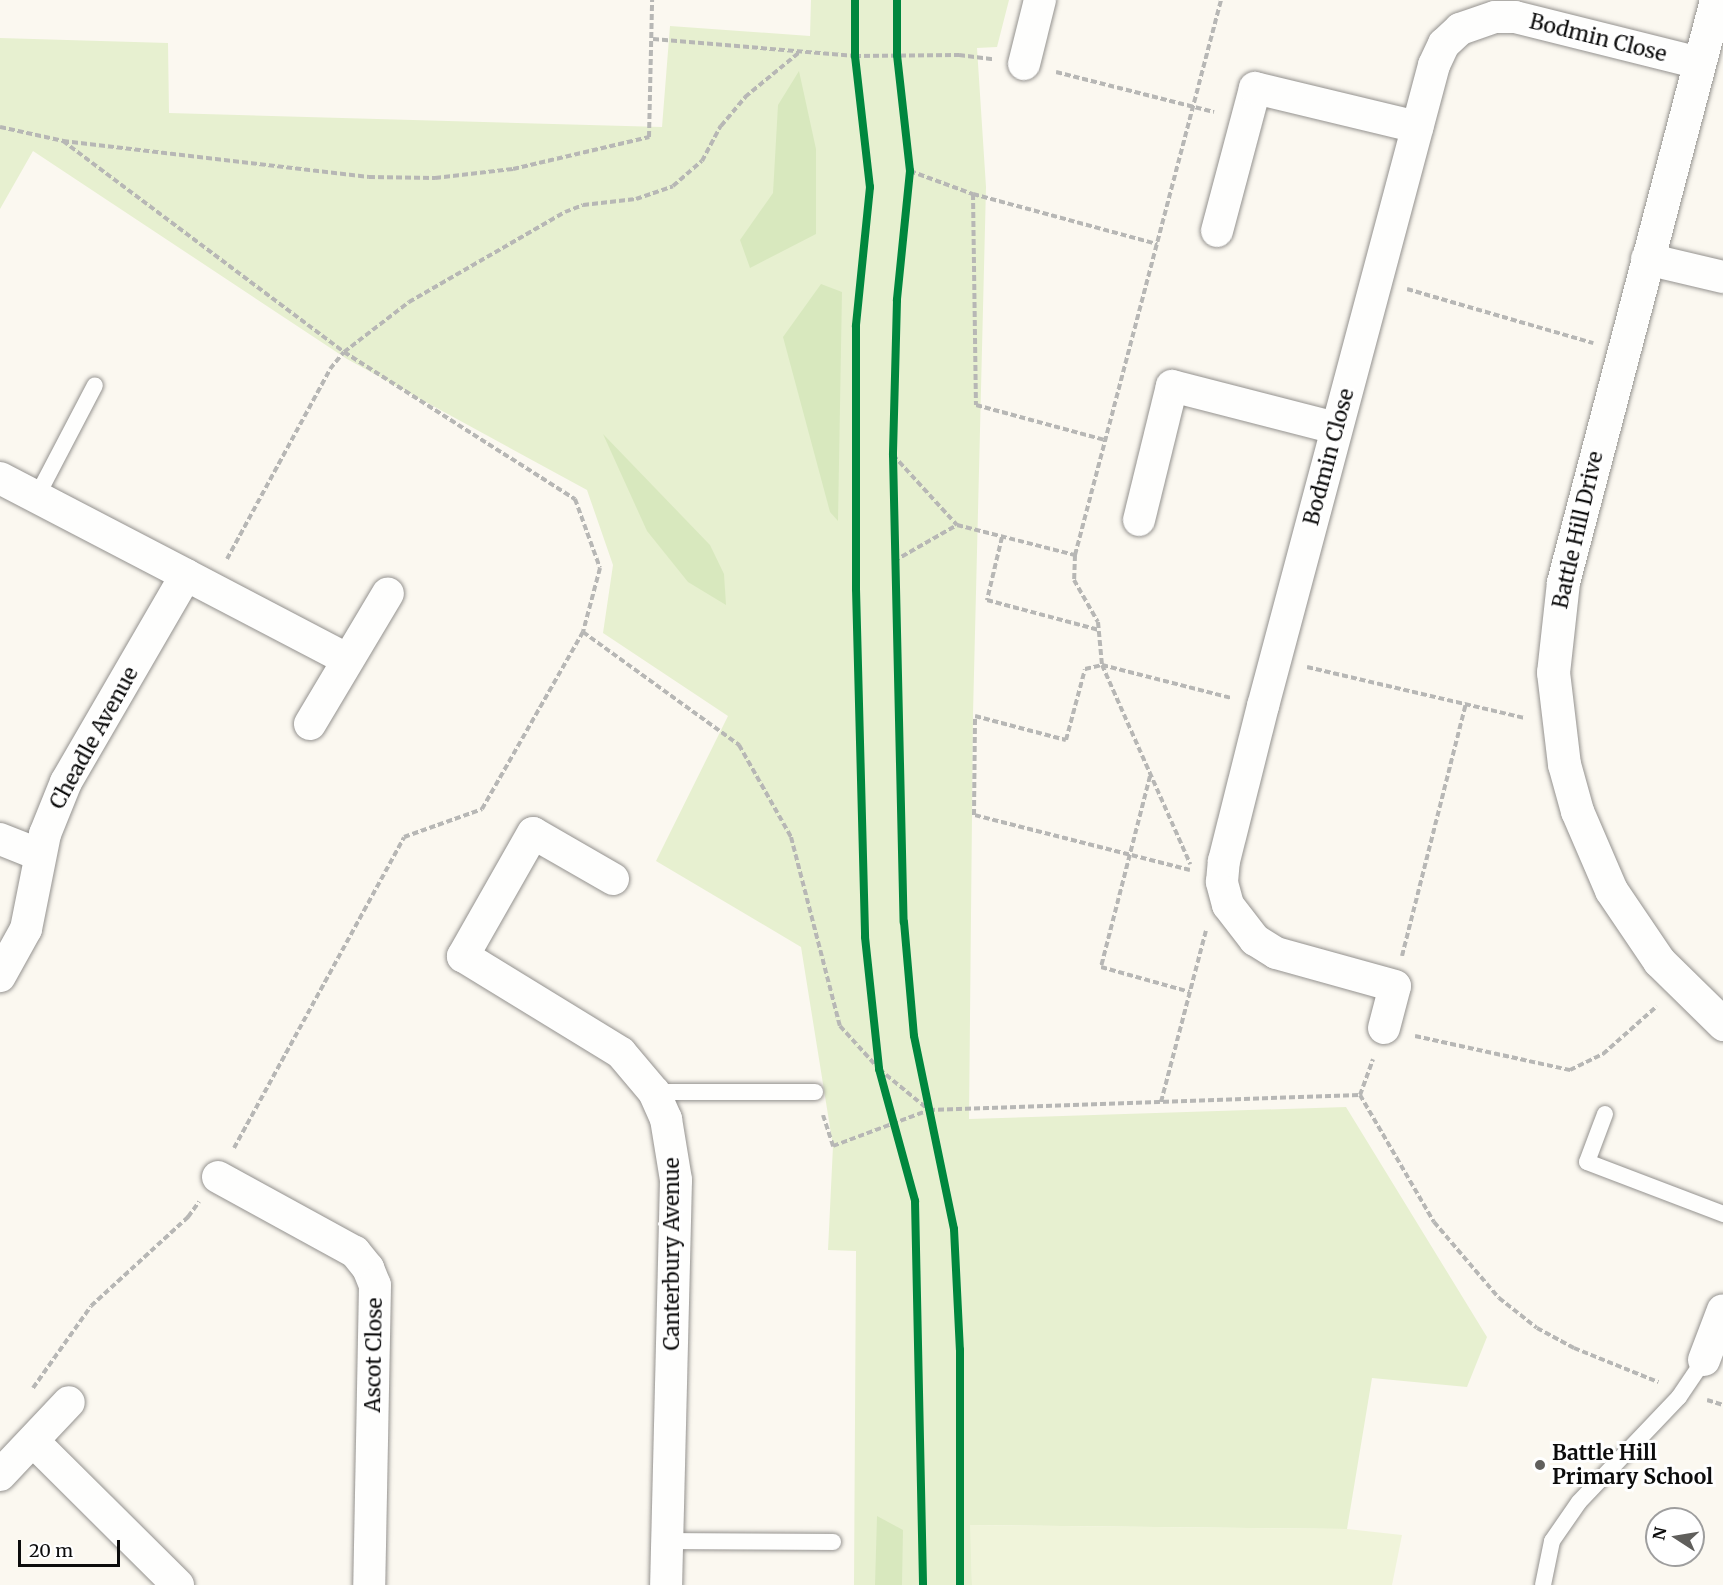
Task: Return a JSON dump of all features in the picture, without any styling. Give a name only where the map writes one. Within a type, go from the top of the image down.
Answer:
[{"type":"street","points":[[1024,64],[1040,0]]},
{"type":"street","name":"Battle Hill Drive","points":[[1716,0],[1563,582],[1553,672],[1557,726],[1577,811],[1597,860],[1634,927],[1680,986],[1723,1024]]},
{"type":"street","name":"Bodmin Close","points":[[1227,905],[1222,882],[1224,861],[1263,706],[1417,128],[1444,44],[1475,21],[1515,17],[1699,63]]},
{"type":"street","points":[[1217,231],[1255,88],[1417,128]]},
{"type":"street","points":[[1647,259],[1723,277]]},
{"type":"street","points":[[1139,520],[1172,386],[1336,428]]},
{"type":"street","points":[[0,478],[347,659]]},
{"type":"street","name":"Cheadle Avenue","points":[[0,976],[26,929],[40,855],[66,782],[198,582]]},
{"type":"street","points":[[310,724],[388,593]]},
{"type":"street","name":"Canterbury Avenue","points":[[613,879],[533,833],[463,956],[606,1042],[640,1072],[654,1092],[666,1119],[676,1180],[666,1585]]},
{"type":"street","points":[[0,839],[40,855]]},
{"type":"street","points":[[1227,905],[1256,940],[1276,953],[1395,986],[1384,1028]]},
{"type":"street","name":"Ascot Close","points":[[218,1177],[347,1247],[368,1268],[375,1286],[369,1585]]},
{"type":"street","points":[[1704,1360],[1723,1310]]},
{"type":"street","points":[[0,1475],[34,1442],[69,1402]]},
{"type":"street","points":[[34,1442],[178,1585]]},
{"type":"lane","points":[[36,498],[95,385]]},
{"type":"lane","points":[[654,1092],[815,1092]]},
{"type":"lane","points":[[1605,1114],[1587,1162],[1723,1214]]},
{"type":"lane","points":[[1543,1585],[1552,1541],[1579,1502],[1683,1392],[1704,1360]]},
{"type":"lane","points":[[666,1540],[833,1542]]},
{"type":"path","points":[[0,127],[63,141],[369,177],[435,178],[513,169],[649,137],[651,0]]},
{"type":"path","points":[[1221,0],[1075,555],[1074,580],[1095,615],[1099,630],[1102,665],[1192,870],[974,814],[975,716],[1066,740],[1085,669],[1102,665],[1263,706]]},
{"type":"path","points":[[652,39],[801,51],[959,55],[1024,64],[1247,119]]},
{"type":"path","points":[[897,44],[898,67]]},
{"type":"path","points":[[198,582],[330,369],[344,352],[409,302],[565,212],[583,205],[636,200],[673,186],[702,161],[721,126],[745,97],[801,51]]},
{"type":"path","points":[[30,1393],[92,1306],[188,1217],[218,1177],[404,837],[482,809],[583,632],[600,568],[574,499],[344,352],[63,141]]},
{"type":"path","points":[[908,160],[909,183]]},
{"type":"path","points":[[910,171],[973,194],[1157,244]]},
{"type":"path","points":[[973,194],[976,405],[1105,440]]},
{"type":"path","points":[[1376,280],[1622,351]]},
{"type":"path","points":[[893,443],[893,466]]},
{"type":"path","points":[[893,455],[957,525],[1075,555]]},
{"type":"path","points":[[894,561],[957,525]]},
{"type":"path","points":[[1002,537],[987,600],[1099,630]]},
{"type":"path","points":[[894,549],[895,573]]},
{"type":"path","points":[[583,632],[739,745],[791,837],[840,1026],[879,1069],[929,1110]]},
{"type":"path","points":[[1276,660],[1557,726]]},
{"type":"path","points":[[1395,986],[1466,704]]},
{"type":"path","points":[[1150,776],[1101,967],[1190,992]]},
{"type":"path","points":[[1161,1102],[1208,925],[1227,905]]},
{"type":"path","points":[[1680,986],[1603,1054],[1570,1070],[1384,1028],[1360,1095],[1434,1222],[1499,1298],[1537,1328],[1574,1348],[1683,1392],[1723,1405]]},
{"type":"path","points":[[925,1089],[932,1121]]},
{"type":"path","points":[[815,1092],[833,1146],[929,1110],[1360,1095]]},
{"type":"green space","points":[[811,0],[1009,0],[997,47],[977,48],[986,187],[973,714],[969,1119],[1346,1107],[1487,1337],[1467,1387],[1372,1378],[1347,1529],[971,1525],[972,1585],[854,1585],[856,1251],[828,1250],[833,1146],[801,947],[656,861],[728,716],[603,633],[613,565],[587,490],[347,359],[33,151],[0,209],[0,38],[168,43],[169,113],[662,127],[670,26],[810,36]]},
{"type":"green space","points":[[799,71],[816,149],[816,234],[750,268],[740,240],[773,193],[778,105]]},
{"type":"green space","points":[[821,284],[842,292],[838,521],[830,512],[783,337]]},
{"type":"green space","points":[[603,434],[710,545],[724,574],[726,605],[688,582],[647,531]]},
{"type":"green space","points":[[877,1516],[903,1530],[902,1585],[875,1585]]},
{"type":"green space","points":[[970,1525],[1347,1529],[1402,1535],[1392,1585],[972,1585]]},
{"type":"cycle path","points":[[855,0],[855,56],[870,187],[856,326],[856,589],[865,937],[879,1069],[915,1201],[923,1585]]},
{"type":"cycle path","points":[[897,0],[897,55],[910,171],[897,300],[893,455],[904,922],[914,1036],[954,1229],[960,1350],[960,1585]]},
{"type":"place","name":"Battle Hill Primary School","points":[[1540,1465]]}]
